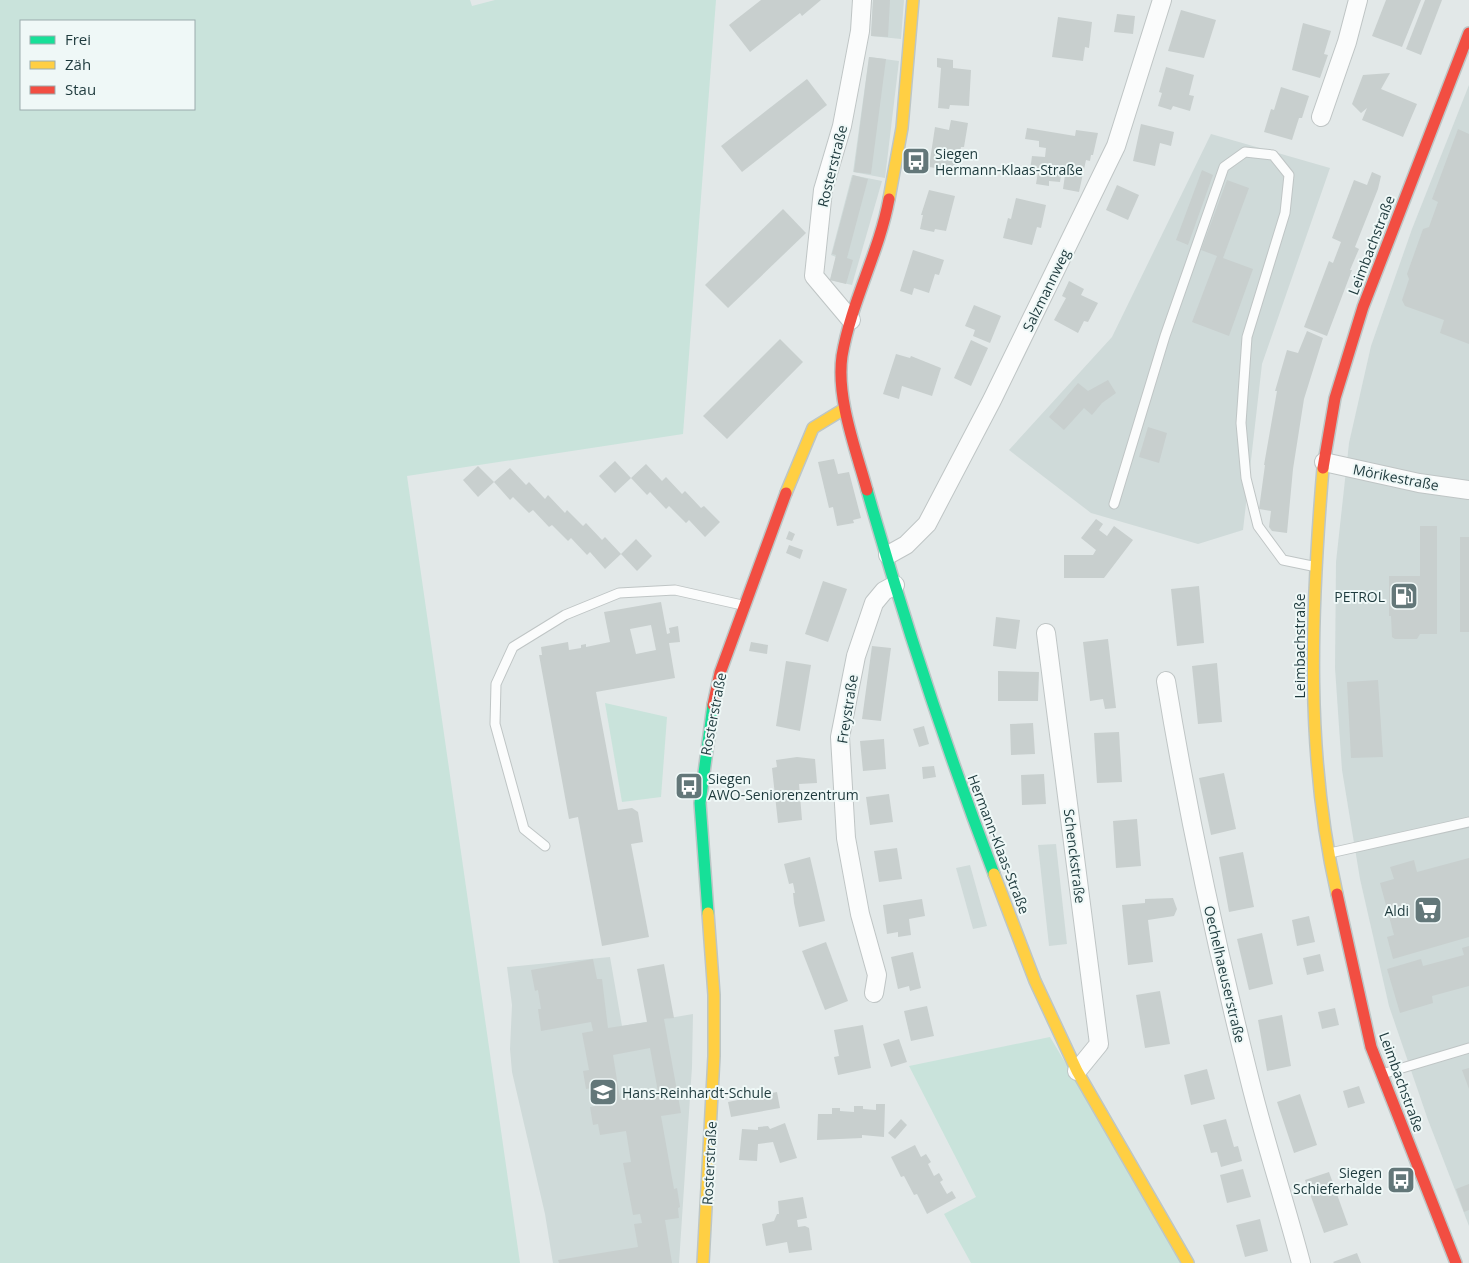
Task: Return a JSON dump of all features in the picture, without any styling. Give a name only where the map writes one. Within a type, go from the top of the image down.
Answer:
[{"type":"street","name":"Rosterstraße","points":[[851,320],[814,276],[823,190],[842,126],[860,32],[862,0]]},
{"type":"street","points":[[844,409],[842,358],[851,320],[887,210],[902,128],[913,0]]},
{"type":"street","name":"Salzmannweg","points":[[888,555],[906,545],[927,524],[992,400],[1116,146],[1162,0]]},
{"type":"street","points":[[1321,118],[1347,42],[1358,0]]},
{"type":"street","name":"Leimbachstraße","points":[[1456,1263],[1371,1047],[1327,854],[1314,741],[1312,644],[1315,566],[1324,462],[1334,398],[1363,307],[1469,32]]},
{"type":"street","name":"Rosterstraße","points":[[702,1263],[714,1056],[714,995],[700,803],[709,723],[720,672],[774,521],[813,428],[844,409]]},
{"type":"street","name":"Hermann-Klaas-Straße","points":[[844,409],[888,555],[895,585],[961,788],[1035,981],[1077,1071],[1188,1263]]},
{"type":"street","name":"Mörikestraße","points":[[1324,462],[1420,484],[1469,490]]},
{"type":"street","name":"Freystraße","points":[[874,993],[877,975],[860,914],[846,838],[840,737],[856,656],[874,603],[884,591],[895,585]]},
{"type":"street","name":"Schenckstraße","points":[[1046,632],[1100,1044],[1077,1071]]},
{"type":"street","name":"Oechelhaeuserstraße","points":[[1166,681],[1181,771],[1230,996],[1250,1082],[1301,1263]]},
{"type":"lane","points":[[1114,504],[1165,336],[1224,168],[1245,152],[1273,155],[1289,175],[1285,213],[1247,337],[1241,423],[1246,478],[1258,526],[1283,560],[1315,566]]},
{"type":"lane","points":[[544,846],[524,829],[495,724],[496,684],[513,647],[565,615],[619,593],[675,590],[744,605]]},
{"type":"lane","points":[[1327,854],[1469,822]]},
{"type":"lane","points":[[1382,1074],[1469,1048]]},
{"type":"shaded area","points":[[873,0],[904,0],[901,39],[871,36]]},
{"type":"shaded area","points":[[869,57],[899,61],[885,178],[853,172]]},
{"type":"shaded area","points":[[1469,85],[1469,1226],[1428,1120],[1389,1006],[1360,879],[1342,770],[1335,668],[1336,562],[1349,443],[1371,346],[1412,229]]},
{"type":"shaded area","points":[[1211,134],[1330,168],[1262,364],[1243,530],[1198,544],[1091,513],[1009,450],[1112,337]]},
{"type":"shaded area","points":[[852,175],[882,181],[852,285],[830,280],[836,257],[831,255]]},
{"type":"shaded area","points":[[1056,844],[1067,944],[1049,946],[1038,845]]},
{"type":"shaded area","points":[[970,865],[987,926],[973,929],[956,868]]},
{"type":"shaded area","name":"Hans-Reinhardt-Schule","points":[[610,957],[622,1026],[693,1014],[692,1067],[679,1263],[553,1263],[545,1214],[512,1072],[510,1049],[512,1005],[507,967]]},
{"type":"green space","points":[[0,0],[470,0],[472,6],[495,0],[716,0],[683,434],[407,476],[520,1263],[0,1263]]},
{"type":"green space","points":[[605,703],[667,717],[661,797],[622,802]]},
{"type":"green space","points":[[1050,1037],[1185,1263],[971,1263],[944,1214],[976,1197],[909,1066]]},
{"type":"building","points":[[761,0],[821,0],[802,16],[800,13],[750,52],[729,25]]},
{"type":"building","points":[[873,0],[890,0],[888,37],[871,36]]},
{"type":"building","points":[[1386,0],[1421,0],[1402,47],[1372,36]]},
{"type":"building","points":[[1425,0],[1442,0],[1421,55],[1406,49]]},
{"type":"building","points":[[1181,10],[1216,20],[1204,58],[1168,51]]},
{"type":"building","points":[[1117,14],[1135,16],[1133,34],[1114,32]]},
{"type":"building","points":[[1058,17],[1092,22],[1089,48],[1085,47],[1083,61],[1052,57]]},
{"type":"building","points":[[1303,23],[1331,31],[1324,54],[1328,55],[1320,78],[1292,70]]},
{"type":"building","points":[[869,57],[886,59],[871,174],[854,172]]},
{"type":"building","points":[[937,58],[953,60],[953,68],[971,70],[969,106],[950,105],[949,109],[938,108],[941,68],[937,67]]},
{"type":"building","points":[[1166,67],[1194,75],[1189,95],[1194,96],[1190,111],[1173,106],[1171,110],[1158,106],[1162,93],[1159,92]]},
{"type":"building","points":[[1390,73],[1381,89],[1417,104],[1403,137],[1362,120],[1367,108],[1361,113],[1352,104],[1363,75]]},
{"type":"building","points":[[807,79],[827,105],[742,172],[721,146]]},
{"type":"building","points":[[1281,87],[1309,96],[1292,140],[1264,132],[1271,109],[1274,110]]},
{"type":"building","points":[[951,120],[968,123],[964,147],[961,147],[957,167],[942,165],[942,169],[929,167],[935,127],[949,130]]},
{"type":"building","points":[[1141,124],[1174,132],[1171,146],[1160,143],[1155,166],[1133,161]]},
{"type":"building","points":[[1027,128],[1075,136],[1076,130],[1098,133],[1093,155],[1091,155],[1090,161],[1086,160],[1079,192],[1063,189],[1065,175],[1061,175],[1060,182],[1049,181],[1049,186],[1036,184],[1038,172],[1030,171],[1032,156],[1045,157],[1046,148],[1039,147],[1039,141],[1025,139]]},
{"type":"building","points":[[1458,129],[1469,134],[1469,344],[1440,333],[1444,320],[1405,306],[1402,300],[1409,279],[1407,274],[1423,229],[1429,227],[1438,202],[1432,199]]},
{"type":"building","points":[[1202,170],[1213,175],[1188,245],[1176,240]]},
{"type":"building","points":[[1372,172],[1381,176],[1378,189],[1355,247],[1359,249],[1327,336],[1304,327],[1329,261],[1333,263],[1341,242],[1332,238],[1354,180],[1367,185]]},
{"type":"building","points":[[853,175],[868,179],[847,258],[853,260],[846,284],[830,280],[836,255],[832,254]]},
{"type":"building","points":[[1227,180],[1249,188],[1223,258],[1253,269],[1229,336],[1192,322],[1217,256],[1201,250]]},
{"type":"building","points":[[1117,185],[1139,195],[1128,220],[1106,210]]},
{"type":"building","points":[[929,190],[955,196],[946,231],[935,229],[934,232],[920,229],[923,215],[921,215]]},
{"type":"building","points":[[1016,198],[1046,205],[1041,228],[1037,227],[1032,245],[1003,238],[1008,218],[1011,219]]},
{"type":"building","points":[[783,209],[806,233],[728,308],[705,285]]},
{"type":"building","points":[[913,250],[944,260],[939,275],[935,274],[929,293],[914,288],[912,295],[900,291]]},
{"type":"building","points":[[1069,281],[1084,289],[1081,295],[1098,303],[1088,322],[1084,321],[1078,333],[1054,320],[1066,298],[1062,296]]},
{"type":"building","points":[[974,305],[1001,316],[990,343],[973,336],[975,330],[965,326]]},
{"type":"building","points":[[1307,331],[1323,338],[1304,399],[1293,469],[1287,533],[1272,531],[1269,527],[1271,511],[1259,509],[1264,465],[1277,391],[1275,391],[1287,350],[1298,353]]},
{"type":"building","points":[[780,339],[803,362],[727,439],[703,416]]},
{"type":"building","points":[[971,340],[988,348],[971,386],[954,378]]},
{"type":"building","points":[[896,354],[910,358],[911,356],[941,368],[932,396],[902,386],[899,399],[883,394]]},
{"type":"building","points":[[1108,380],[1116,393],[1102,403],[1092,415],[1084,408],[1064,430],[1049,417],[1078,383],[1088,391]]},
{"type":"building","points":[[1148,427],[1167,433],[1159,463],[1139,457]]},
{"type":"building","points":[[834,459],[838,474],[849,472],[861,518],[853,520],[854,523],[837,526],[833,507],[829,508],[818,462]]},
{"type":"building","points":[[615,461],[631,478],[615,493],[599,476]]},
{"type":"building","points":[[646,464],[662,481],[666,477],[682,494],[685,491],[701,508],[704,506],[720,522],[705,537],[689,520],[686,523],[669,506],[666,509],[650,492],[647,495],[631,478]]},
{"type":"building","points":[[478,466],[494,482],[478,497],[463,480]]},
{"type":"building","points":[[510,468],[526,485],[529,482],[545,499],[548,495],[565,513],[567,510],[583,526],[586,523],[602,540],[605,537],[621,554],[605,569],[590,552],[587,555],[571,538],[568,541],[552,525],[549,527],[533,510],[529,513],[513,497],[510,500],[494,482]]},
{"type":"building","points":[[1096,519],[1103,524],[1099,530],[1107,536],[1114,526],[1133,540],[1104,578],[1064,578],[1064,555],[1093,555],[1096,550],[1081,538]]},
{"type":"building","points":[[1420,526],[1437,526],[1437,634],[1420,634],[1417,639],[1395,639],[1392,637],[1391,616],[1389,616],[1389,576],[1420,576]]},
{"type":"building","points":[[789,531],[795,534],[792,541],[786,539]]},
{"type":"building","points":[[1460,537],[1469,537],[1469,632],[1460,632]]},
{"type":"building","points":[[636,539],[652,556],[637,571],[621,554]]},
{"type":"building","points":[[789,545],[803,550],[800,559],[786,553]]},
{"type":"building","points":[[823,581],[847,589],[828,642],[805,634]]},
{"type":"building","points":[[1199,586],[1204,643],[1177,646],[1171,589]]},
{"type":"building","points":[[661,602],[667,634],[670,633],[669,628],[678,626],[680,642],[669,643],[675,678],[596,692],[618,810],[632,808],[638,812],[643,842],[631,844],[649,937],[602,946],[578,817],[569,819],[539,655],[542,655],[541,647],[568,642],[569,650],[581,648],[581,645],[586,644],[586,647],[610,642],[604,612]],"holes":[[[651,625],[656,650],[636,654],[630,629]]]},
{"type":"building","points":[[996,617],[1020,620],[1016,649],[993,646]]},
{"type":"building","points":[[1108,639],[1116,708],[1105,709],[1103,699],[1090,701],[1083,642]]},
{"type":"building","points":[[751,642],[768,645],[767,654],[749,651]]},
{"type":"building","points":[[872,646],[891,648],[881,721],[862,719]]},
{"type":"building","points":[[786,661],[811,665],[800,731],[776,726]]},
{"type":"building","points":[[1217,663],[1222,722],[1198,724],[1192,666]]},
{"type":"building","points":[[998,671],[1039,672],[1038,701],[998,701]]},
{"type":"building","points":[[1378,680],[1383,757],[1351,758],[1347,682]]},
{"type":"building","points":[[1033,723],[1035,754],[1011,755],[1010,724]]},
{"type":"building","points":[[924,726],[929,744],[919,747],[913,729]]},
{"type":"building","points":[[1119,732],[1122,782],[1097,783],[1094,733]]},
{"type":"building","points":[[884,739],[886,769],[863,771],[860,741]]},
{"type":"building","points":[[797,757],[815,759],[817,783],[799,784],[802,820],[778,823],[772,768],[777,767],[776,760]]},
{"type":"building","points":[[934,766],[936,777],[923,779],[922,767]]},
{"type":"building","points":[[1224,773],[1236,829],[1211,835],[1199,778]]},
{"type":"building","points":[[1044,774],[1046,804],[1022,805],[1021,775]]},
{"type":"building","points":[[889,794],[893,822],[870,825],[866,797]]},
{"type":"building","points":[[1137,819],[1141,866],[1116,868],[1113,821]]},
{"type":"building","points":[[897,848],[902,879],[879,882],[874,851]]},
{"type":"building","points":[[1243,852],[1254,907],[1229,912],[1219,857]]},
{"type":"building","points":[[810,857],[825,921],[799,927],[794,903],[793,883],[789,884],[784,864]]},
{"type":"building","name":"Aldi","points":[[1469,858],[1469,937],[1393,959],[1387,937],[1394,935],[1380,883],[1394,879],[1390,867],[1414,860],[1417,872]]},
{"type":"building","points":[[1173,898],[1177,909],[1174,916],[1148,920],[1153,962],[1128,965],[1122,905],[1145,903],[1145,899]]},
{"type":"building","points":[[922,899],[925,916],[909,919],[911,935],[898,937],[898,932],[887,934],[883,905]]},
{"type":"building","points":[[1309,916],[1315,942],[1297,946],[1292,920]]},
{"type":"building","points":[[1262,933],[1273,984],[1249,990],[1237,939]]},
{"type":"building","points":[[826,942],[848,1001],[825,1010],[802,951]]},
{"type":"building","points":[[1469,946],[1469,986],[1432,996],[1433,1003],[1400,1013],[1387,969],[1421,959],[1423,966],[1464,955],[1462,948]]},
{"type":"building","points":[[913,952],[921,988],[910,991],[909,986],[898,989],[891,957]]},
{"type":"building","points":[[1320,954],[1324,971],[1307,975],[1303,958]]},
{"type":"building","points":[[593,959],[597,979],[602,979],[608,1028],[647,1022],[637,969],[664,964],[674,1018],[664,1019],[681,1113],[661,1116],[674,1189],[677,1188],[680,1207],[678,1208],[679,1218],[665,1220],[672,1263],[559,1263],[558,1260],[638,1247],[634,1224],[642,1223],[640,1214],[633,1215],[623,1163],[631,1162],[626,1131],[600,1135],[598,1124],[593,1125],[590,1107],[595,1106],[592,1088],[586,1089],[583,1071],[589,1070],[582,1033],[593,1031],[591,1022],[541,1031],[538,1009],[541,1009],[538,990],[535,991],[531,970]],"holes":[[[650,1048],[658,1092],[620,1099],[613,1055]]]},
{"type":"building","points":[[1160,991],[1170,1044],[1145,1048],[1136,995]]},
{"type":"building","points":[[927,1006],[934,1036],[911,1041],[904,1011]]},
{"type":"building","points":[[1335,1008],[1339,1025],[1322,1029],[1318,1012]]},
{"type":"building","points":[[1282,1015],[1291,1066],[1267,1071],[1258,1020]]},
{"type":"building","points":[[863,1025],[871,1068],[838,1075],[834,1057],[839,1056],[834,1030]]},
{"type":"building","points":[[899,1039],[907,1062],[891,1067],[883,1044]]},
{"type":"building","points":[[1469,1068],[1469,1089],[1462,1070]]},
{"type":"building","points":[[1207,1069],[1215,1099],[1191,1105],[1184,1075]]},
{"type":"building","points":[[1359,1086],[1365,1103],[1348,1108],[1343,1091]]},
{"type":"building","points":[[777,1092],[780,1108],[731,1117],[728,1102]]},
{"type":"building","points":[[1300,1094],[1317,1145],[1294,1153],[1277,1102]]},
{"type":"building","points":[[876,1104],[885,1104],[884,1137],[862,1135],[862,1138],[817,1140],[818,1114],[832,1114],[832,1108],[840,1108],[840,1111],[854,1112],[854,1106],[863,1106],[863,1109],[876,1110]]},
{"type":"building","points":[[901,1119],[907,1125],[895,1139],[888,1133]]},
{"type":"building","points":[[1226,1119],[1234,1147],[1238,1146],[1242,1161],[1221,1167],[1217,1152],[1211,1153],[1203,1125]]},
{"type":"building","points":[[785,1123],[797,1158],[780,1163],[773,1142],[758,1144],[757,1161],[739,1160],[742,1129],[758,1130],[758,1127],[768,1126],[770,1129]]},
{"type":"building","points":[[915,1145],[921,1157],[926,1154],[931,1162],[928,1164],[934,1176],[939,1173],[943,1180],[940,1182],[947,1194],[952,1191],[956,1198],[927,1214],[917,1194],[914,1195],[904,1176],[901,1177],[891,1157]]},
{"type":"building","points":[[1243,1169],[1251,1197],[1227,1203],[1220,1175]]},
{"type":"building","points":[[1329,1172],[1348,1225],[1324,1233],[1305,1180]]},
{"type":"building","points":[[1469,1184],[1469,1210],[1464,1212],[1456,1189]]},
{"type":"building","points":[[803,1197],[807,1218],[797,1220],[798,1227],[805,1226],[809,1228],[812,1250],[789,1253],[787,1242],[766,1246],[762,1224],[774,1221],[777,1214],[779,1214],[778,1201]]},
{"type":"building","points":[[1260,1219],[1268,1251],[1245,1257],[1236,1225]]},
{"type":"building","points":[[1357,1253],[1361,1263],[1333,1262]]},
{"type":"traffic: fast","points":[[867,490],[926,684],[994,874]]},
{"type":"traffic: fast","points":[[708,913],[700,803],[713,705]]},
{"type":"traffic: slow","points":[[889,199],[902,128],[913,0]]},
{"type":"traffic: slow","points":[[786,493],[813,428],[844,409]]},
{"type":"traffic: slow","points":[[1323,468],[1314,629],[1315,735],[1327,841],[1337,894]]},
{"type":"traffic: slow","points":[[994,874],[1035,981],[1077,1071],[1188,1263]]},
{"type":"traffic: slow","points":[[703,1263],[714,1056],[714,995],[708,913]]},
{"type":"traffic: jam","points":[[1323,468],[1335,398],[1363,307],[1469,33]]},
{"type":"traffic: jam","points":[[867,490],[844,406],[841,372],[842,356],[846,336],[879,239],[889,199]]},
{"type":"traffic: jam","points":[[713,705],[720,673],[786,493]]},
{"type":"traffic: jam","points":[[1337,894],[1371,1047],[1456,1263]]},
{"type":"place","name":"Siegen Hermann-Klaas-Straße","points":[[916,161]]},
{"type":"place","name":"PETROL","points":[[1404,596]]},
{"type":"place","name":"Siegen AWO-Seniorenzentrum","points":[[689,786]]},
{"type":"place","name":"Aldi","points":[[1428,910]]},
{"type":"place","name":"Hans-Reinhardt-Schule","points":[[603,1092]]},
{"type":"place","name":"Siegen Schieferhalde","points":[[1401,1180]]}]
